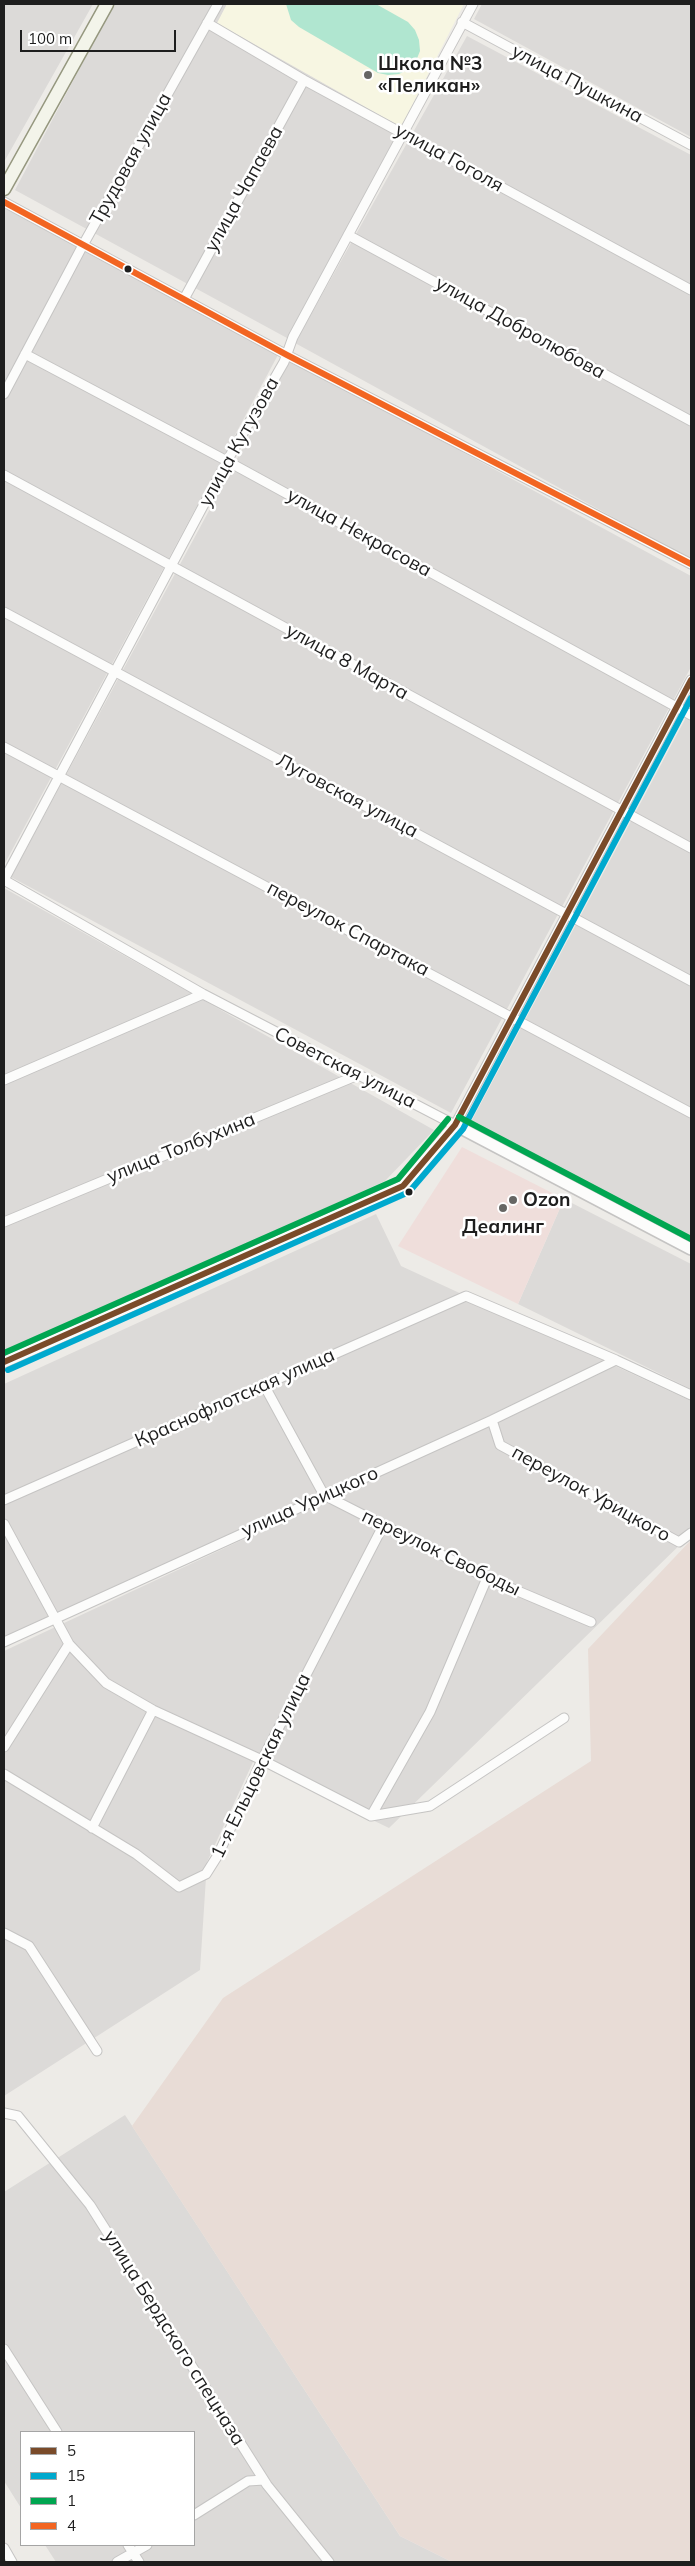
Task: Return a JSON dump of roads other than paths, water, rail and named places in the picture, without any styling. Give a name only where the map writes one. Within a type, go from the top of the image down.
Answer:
[{"type":"main road","points":[[4,189],[107,4]]},
{"type":"street","name":"Трудовая улица","points":[[4,394],[83,245],[218,4]]},
{"type":"street","name":"улица Кутузова","points":[[4,880],[227,461],[287,354],[293,337],[473,4]]},
{"type":"street","name":"улица Пушкина","points":[[462,22],[691,145]]},
{"type":"street","name":"улица Гоголя","points":[[207,24],[304,80],[403,132],[691,290]]},
{"type":"street","name":"улица Чапаева","points":[[184,299],[304,80]]},
{"type":"street","points":[[4,202],[287,354],[691,564]]},
{"type":"street","name":"улица Добролюбова","points":[[348,235],[691,421]]},
{"type":"street","name":"улица Некрасова","points":[[25,354],[227,461],[691,715]]},
{"type":"street","name":"улица 8 Марта","points":[[4,475],[691,848]]},
{"type":"street","name":"Луговская улица","points":[[4,612],[691,981]]},
{"type":"street","points":[[4,1362],[403,1186],[455,1125],[691,680]]},
{"type":"street","name":"переулок Спартака","points":[[4,747],[691,1114]]},
{"type":"street","name":"Советская улица","points":[[4,880],[203,994],[691,1249]]},
{"type":"street","points":[[4,1080],[203,994]]},
{"type":"street","name":"улица Толбухина","points":[[4,1222],[358,1075]]},
{"type":"street","name":"Краснофлотская улица","points":[[4,1500],[466,1296],[616,1360]]},
{"type":"street","points":[[616,1360],[691,1395]]},
{"type":"street","name":"улица Урицкого","points":[[4,1642],[492,1420],[616,1360]]},
{"type":"street","points":[[264,1385],[324,1495]]},
{"type":"street","name":"переулок Урицкого","points":[[492,1420],[500,1445],[678,1542],[691,1533]]},
{"type":"street","name":"переулок Свободы","points":[[324,1495],[487,1578],[591,1622]]},
{"type":"street","points":[[4,1524],[69,1644],[106,1683],[153,1710],[262,1760],[371,1816],[430,1806],[564,1718]]},
{"type":"street","name":"1-я Ельцовская улица","points":[[4,1774],[136,1854],[179,1887],[206,1874],[218,1855],[262,1760],[383,1526]]},
{"type":"street","points":[[371,1816],[430,1712],[487,1578]]},
{"type":"street","points":[[4,1747],[69,1644]]},
{"type":"street","points":[[92,1828],[153,1710]]},
{"type":"street","points":[[4,1933],[29,1946],[97,2051]]},
{"type":"street","name":"улица Бердского спецназа","points":[[4,2113],[18,2116],[90,2205],[264,2480],[329,2562]]},
{"type":"street","points":[[4,2349],[56,2431]]},
{"type":"street","points":[[195,2514],[248,2481],[264,2480]]},
{"type":"street","points":[[129,2546],[139,2562]]},
{"type":"street","points":[[118,2562],[145,2546]]},
{"type":"street","points":[[4,2548],[12,2562]]},
{"type":"place","name":"Школа №3 «Пеликан»","points":[[368,75]]},
{"type":"place","name":"Ozon","points":[[513,1200]]},
{"type":"place","name":"Деалинг","points":[[503,1208]]}]
